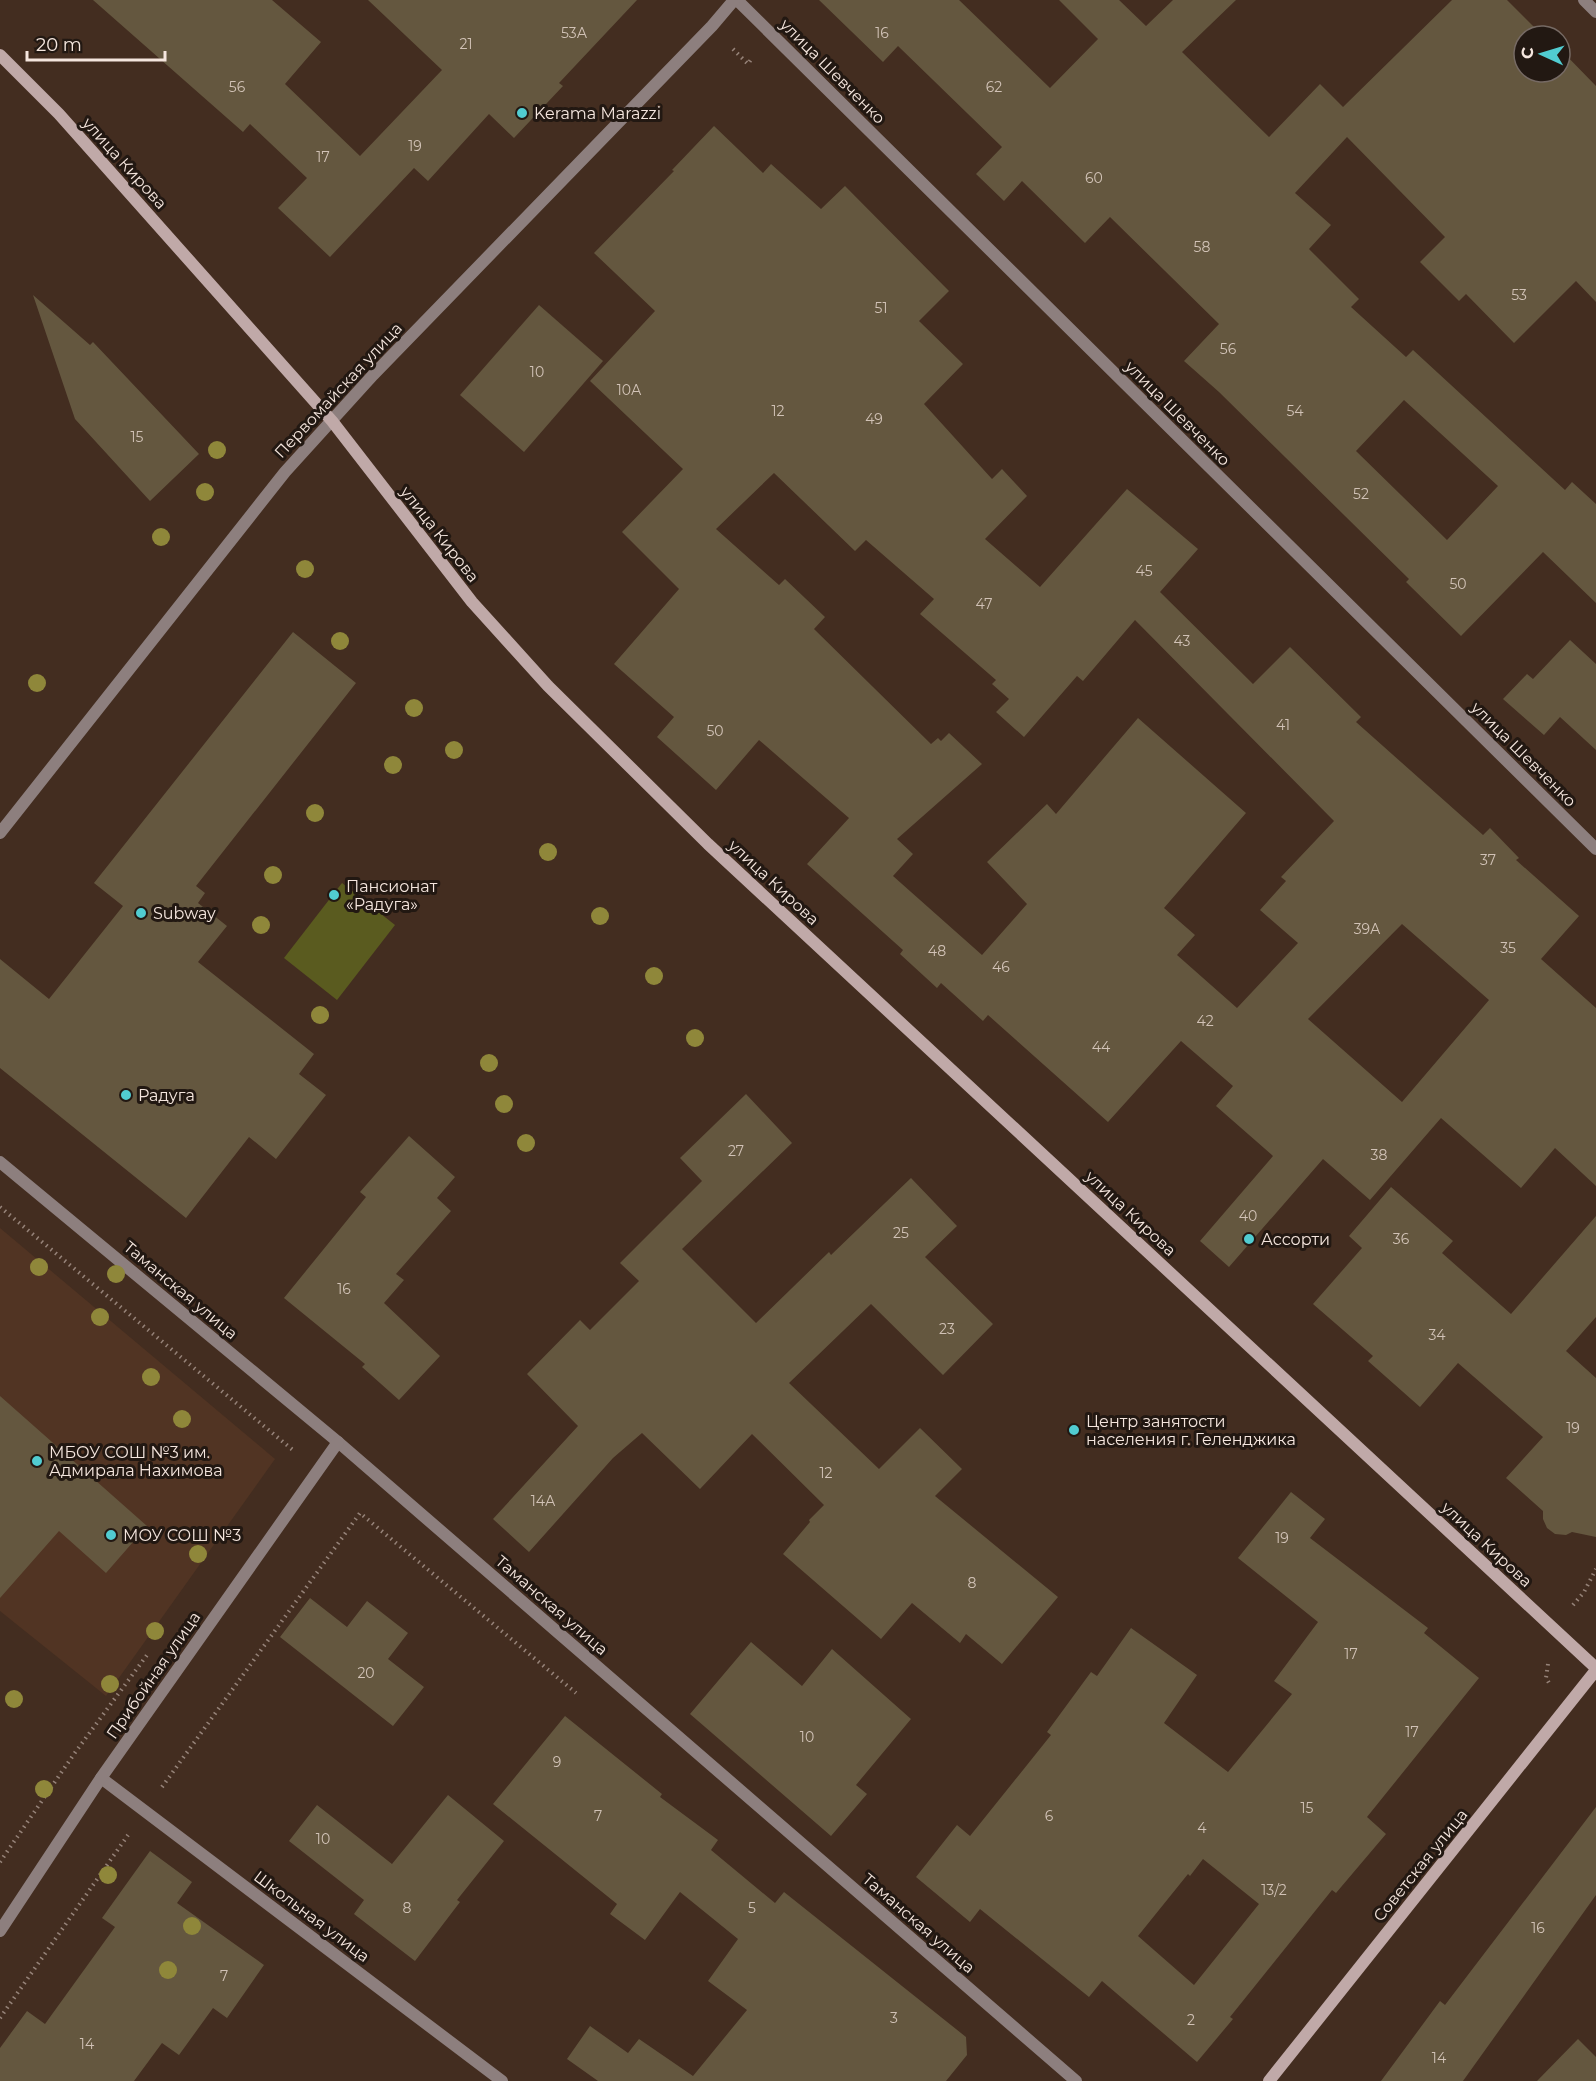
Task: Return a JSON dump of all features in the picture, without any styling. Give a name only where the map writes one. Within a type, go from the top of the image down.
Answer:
[{"type":"main road","name":"улица Кирова","points":[[0,55],[58,114],[332,422],[472,602],[548,686],[708,844],[1596,1669]]},
{"type":"main road","name":"Советская улица","points":[[1269,2081],[1596,1669]]},
{"type":"street","name":"Первомайская улица","points":[[0,833],[285,472],[373,375],[735,0]]},
{"type":"street","name":"улица Шевченко","points":[[735,0],[1596,849]]},
{"type":"street","points":[[1584,0],[1596,12]]},
{"type":"street","name":"Таманская улица","points":[[0,1162],[338,1442],[1076,2081]]},
{"type":"street","name":"Прибойная улица","points":[[0,1931],[101,1778],[338,1442]]},
{"type":"street","name":"Школьная улица","points":[[101,1778],[502,2081]]},
{"type":"path","points":[[0,1207],[296,1452],[289,1461]]},
{"type":"path","points":[[0,2018],[145,1811],[360,1513],[582,1697]]},
{"type":"path","points":[[0,1862],[74,1754],[150,1650]]},
{"type":"shaded area","points":[[342,883],[395,925],[337,1000],[284,958]]},
{"type":"shaded area","name":"МОУ СОШ №3","points":[[0,1228],[275,1459],[106,1696],[0,1611]]},
{"type":"building","points":[[93,0],[272,0],[321,42],[285,84],[360,156],[442,70],[368,0],[637,0],[559,83],[563,86],[514,138],[489,114],[428,181],[414,168],[330,257],[278,208],[307,178],[250,124],[243,132]]},
{"type":"building","points":[[819,0],[959,0],[1050,88],[1098,39],[1059,0],[1119,0],[1146,26],[1173,0],[1236,0],[1182,52],[1269,137],[1320,84],[1343,107],[1452,0],[1507,0],[1531,24],[1512,24],[1512,84],[1572,84],[1572,61],[1596,86],[1596,302],[1576,281],[1514,343],[1466,294],[1459,301],[1420,262],[1445,237],[1347,137],[1295,193],[1331,225],[1309,249],[1359,299],[1351,307],[1406,357],[1413,350],[1565,490],[1572,482],[1596,504],[1596,603],[1543,552],[1461,636],[1406,582],[1409,579],[1219,392],[1184,361],[1219,324],[1110,217],[1085,243],[1022,181],[1004,201],[976,174],[1002,147],[898,46],[883,62]],"holes":[[[1404,400],[1498,486],[1447,540],[1356,451]]]},
{"type":"building","points":[[714,126],[763,173],[771,164],[821,209],[845,186],[949,291],[919,321],[963,364],[924,404],[992,479],[1002,469],[1027,496],[985,539],[1040,587],[1127,489],[1198,549],[1160,592],[1253,684],[1290,647],[1361,717],[1356,722],[1483,835],[1490,828],[1519,858],[1516,860],[1579,916],[1541,959],[1596,1008],[1596,1186],[1555,1148],[1521,1188],[1441,1118],[1370,1200],[1323,1159],[1229,1267],[1200,1241],[1273,1156],[1216,1106],[1233,1086],[1181,1041],[1108,1122],[988,1015],[983,1021],[941,983],[937,988],[900,954],[903,950],[807,864],[849,818],[759,740],[716,790],[657,737],[674,717],[614,664],[679,589],[622,532],[683,469],[590,381],[655,311],[594,253],[674,171],[672,170]],"holes":[[[774,473],[855,551],[866,540],[934,599],[920,614],[996,680],[992,684],[1009,699],[996,712],[1024,737],[1077,676],[1083,681],[1135,620],[1334,821],[1281,877],[1286,881],[1260,910],[1298,943],[1237,1008],[1177,955],[1195,935],[1164,908],[1246,813],[1138,718],[1056,814],[1047,804],[987,862],[1027,904],[982,955],[893,876],[913,854],[897,839],[982,764],[949,733],[941,741],[938,738],[931,744],[814,629],[825,617],[785,579],[779,585],[716,529]],[[1402,924],[1489,1000],[1402,1102],[1308,1019]]]},
{"type":"building","points":[[33,295],[90,345],[93,342],[199,454],[150,501],[75,419]]},
{"type":"building","points":[[539,305],[603,361],[524,452],[460,395]]},
{"type":"building","points":[[293,632],[356,683],[196,886],[205,893],[198,903],[227,926],[198,962],[314,1054],[299,1074],[326,1095],[276,1159],[249,1137],[186,1218],[0,1068],[0,959],[49,999],[123,906],[94,883]]},
{"type":"building","points":[[1570,640],[1596,664],[1596,750],[1560,717],[1544,735],[1503,699],[1527,674],[1533,679]]},
{"type":"building","points":[[746,1094],[792,1143],[682,1249],[756,1323],[829,1252],[831,1255],[911,1178],[957,1226],[925,1257],[993,1324],[943,1375],[871,1304],[789,1383],[879,1469],[920,1428],[962,1469],[935,1496],[1058,1597],[1002,1664],[966,1634],[960,1643],[912,1603],[881,1639],[783,1554],[810,1522],[809,1520],[824,1505],[752,1434],[700,1489],[642,1433],[613,1458],[529,1552],[493,1519],[578,1426],[527,1374],[580,1320],[590,1330],[639,1281],[620,1263],[702,1181],[680,1158]]},
{"type":"building","points":[[409,1136],[455,1177],[437,1198],[451,1211],[396,1274],[404,1280],[384,1303],[440,1356],[399,1400],[362,1367],[365,1364],[284,1298],[366,1197],[360,1192]]},
{"type":"building","points":[[1391,1187],[1453,1241],[1442,1253],[1511,1314],[1596,1216],[1596,1317],[1566,1351],[1596,1378],[1596,1537],[1572,1532],[1566,1535],[1555,1534],[1547,1528],[1543,1519],[1543,1511],[1506,1478],[1543,1437],[1458,1363],[1420,1407],[1368,1361],[1373,1356],[1313,1304],[1362,1248],[1349,1236]]},
{"type":"building","name":"МБОУ СОШ №3 им. Адмирала Нахимова","points":[[0,1396],[147,1526],[106,1573],[59,1531],[0,1598]]},
{"type":"building","points":[[1291,1492],[1325,1519],[1310,1538],[1428,1628],[1424,1633],[1479,1678],[1367,1817],[1386,1834],[1336,1893],[1332,1890],[1230,2017],[1233,2019],[1197,2062],[1102,1981],[1089,1997],[980,1909],[970,1922],[916,1877],[957,1825],[970,1836],[1051,1735],[1047,1732],[1091,1672],[1097,1676],[1131,1628],[1197,1675],[1164,1723],[1228,1772],[1292,1694],[1274,1681],[1318,1622],[1238,1558]],"holes":[[[1203,1859],[1259,1904],[1194,1985],[1138,1936]]]},
{"type":"building","points":[[310,1598],[347,1627],[367,1601],[408,1633],[388,1659],[424,1687],[393,1726],[280,1637]]},
{"type":"building","points":[[751,1642],[802,1686],[832,1649],[911,1719],[856,1785],[867,1794],[831,1836],[690,1714]]},
{"type":"building","points":[[565,1716],[662,1794],[660,1797],[718,1840],[711,1850],[775,1903],[784,1892],[966,2037],[967,2055],[946,2081],[598,2081],[567,2059],[590,2026],[628,2053],[639,2039],[693,2076],[747,2010],[708,1981],[738,1939],[680,1892],[645,1940],[610,1914],[617,1904],[493,1804]]},
{"type":"building","points":[[448,1795],[504,1841],[457,1900],[460,1902],[415,1961],[354,1914],[364,1900],[289,1841],[317,1805],[392,1864]]},
{"type":"building","points":[[1596,1807],[1596,1895],[1463,2081],[1381,2081],[1440,2001],[1445,2005]]},
{"type":"building","points":[[150,1851],[192,1882],[177,1903],[264,1965],[227,2018],[213,2008],[179,2055],[162,2043],[134,2081],[0,2081],[0,2048],[27,2011],[45,2024],[115,1927],[102,1918]]},
{"type":"building","points":[[1578,2039],[1596,2057],[1596,2081],[1537,2081]]},
{"type":"place","name":"Kerama Marazzi","points":[[522,113]]},
{"type":"place","name":"Пансионат «Радуга»","points":[[334,895]]},
{"type":"place","name":"Subway","points":[[141,913]]},
{"type":"place","name":"Радуга","points":[[126,1095]]},
{"type":"place","name":"Ассорти","points":[[1249,1239]]},
{"type":"place","name":"Центр занятости населения г. Геленджика","points":[[1074,1430]]},
{"type":"place","name":"МБОУ СОШ №3 им. Адмирала Нахимова","points":[[37,1461]]},
{"type":"place","name":"МОУ СОШ №3","points":[[111,1535]]}]
